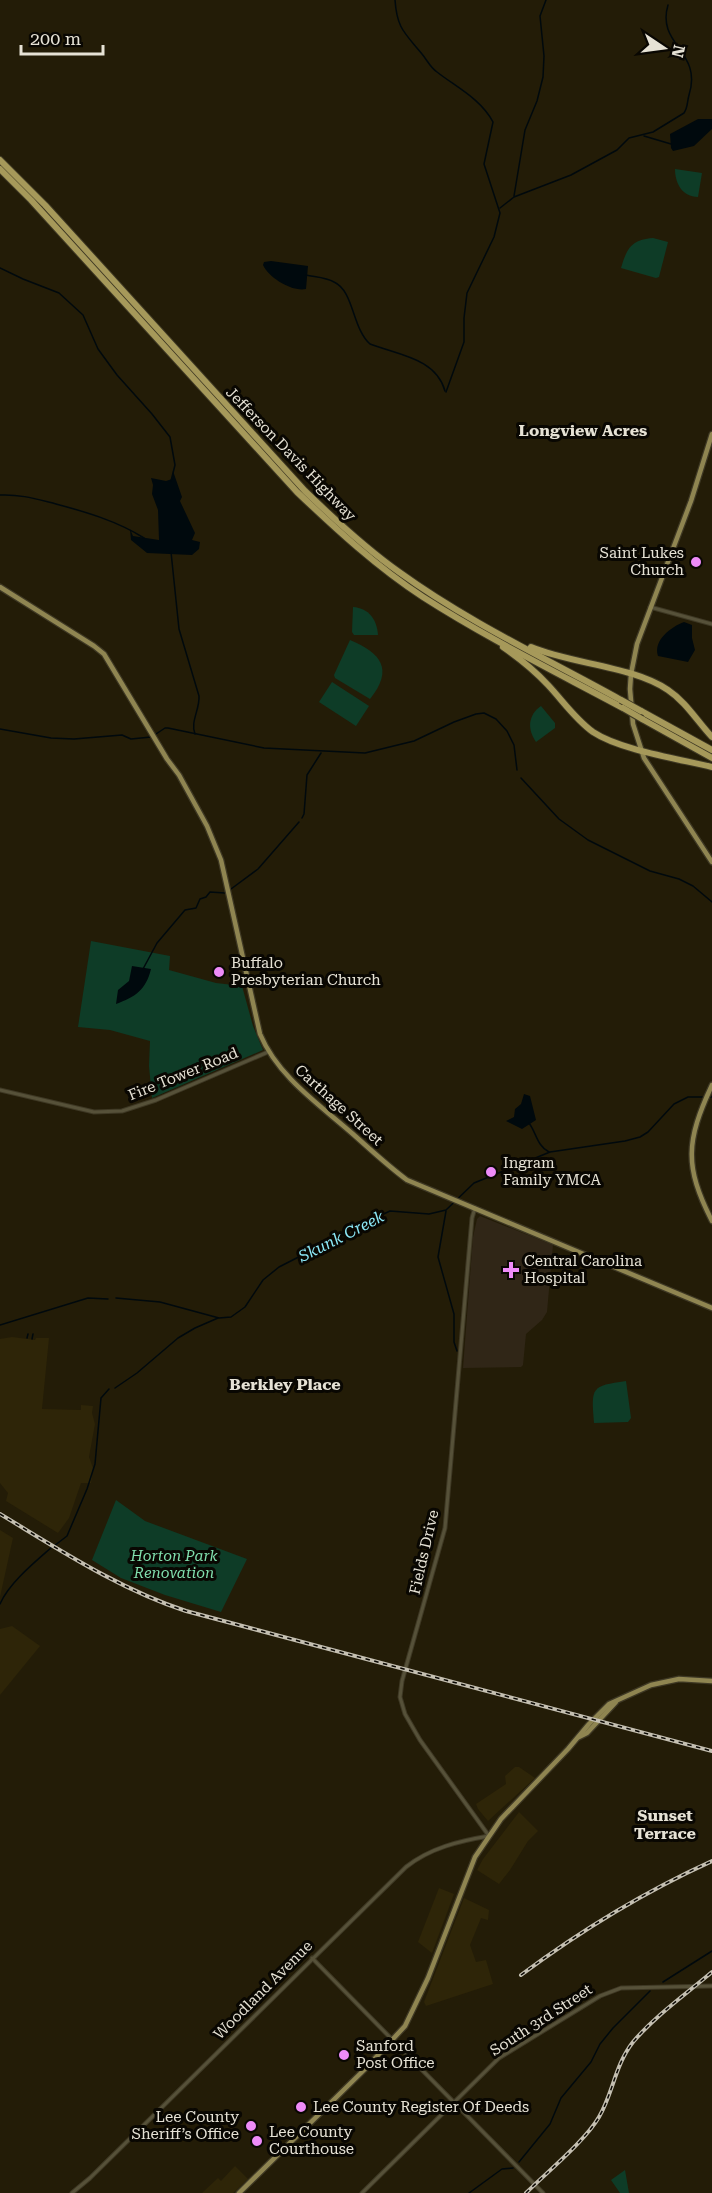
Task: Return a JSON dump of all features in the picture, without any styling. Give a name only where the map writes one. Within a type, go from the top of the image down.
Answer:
[{"type":"highway","name":"Jefferson Davis Highway","points":[[0,160],[39,199],[305,491],[341,525],[408,579],[446,604],[712,750]]},
{"type":"highway","name":"Jefferson Davis Highway","points":[[0,169],[32,200],[278,471],[319,513],[385,570],[423,597],[470,625],[712,758]]},
{"type":"highway","points":[[470,625],[527,664],[581,722],[595,733],[608,740],[641,750],[712,766]]},
{"type":"highway","points":[[497,632],[562,658],[631,674],[666,688],[682,700],[712,737]]},
{"type":"main road","points":[[712,434],[691,501],[637,644],[631,674],[631,710],[647,766],[712,862]]},
{"type":"main road","name":"Carthage Street","points":[[0,588],[104,654],[179,775],[207,826],[221,860],[256,1022],[268,1052],[306,1094],[407,1180],[712,1308]]},
{"type":"main road","points":[[712,1085],[700,1112],[690,1156],[693,1175],[712,1221]]},
{"type":"main road","points":[[239,2193],[405,2026],[470,1867],[489,1836],[501,1819],[579,1737],[594,1718],[609,1704],[635,1690],[679,1679],[712,1681]]},
{"type":"street","points":[[650,607],[712,624]]},
{"type":"street","name":"Fire Tower Road","points":[[0,1090],[94,1112],[122,1111],[156,1100],[268,1052]]},
{"type":"street","name":"Fields Drive","points":[[475,1208],[445,1528],[402,1681],[400,1697],[405,1714],[420,1740],[489,1836]]},
{"type":"street","name":"Woodland Avenue","points":[[72,2193],[90,2178],[394,1876],[419,1857],[440,1847],[489,1836]]},
{"type":"street","points":[[312,1958],[543,2193]]},
{"type":"street","name":"South 3rd Street","points":[[362,2193],[502,2056],[604,1994],[628,1988],[712,1986]]},
{"type":"shaded area","points":[[698,119],[712,119],[712,129],[694,146],[673,151],[670,134]]},
{"type":"shaded area","points":[[264,262],[308,266],[306,289],[288,286],[270,275],[263,265]]},
{"type":"shaded area","points":[[173,471],[182,497],[180,501],[195,533],[192,540],[200,542],[199,549],[192,555],[147,553],[131,540],[130,529],[133,536],[159,540],[158,510],[152,494],[151,478],[166,481],[172,479]]},
{"type":"shaded area","points":[[684,622],[692,625],[695,650],[688,662],[658,656],[658,645],[664,635]]},
{"type":"shaded area","points":[[132,966],[151,969],[149,976],[139,992],[116,1004],[118,990],[129,981]]},
{"type":"shaded area","points":[[524,1094],[530,1096],[536,1120],[522,1129],[506,1121],[514,1117],[515,1109],[521,1104]]},
{"type":"shaded area","name":"Central Carolina Hospital","points":[[480,1216],[553,1245],[547,1312],[542,1320],[526,1334],[521,1367],[463,1368],[473,1237],[477,1219]]},
{"type":"shaded area","points":[[12,1337],[35,1340],[36,1338],[49,1338],[42,1409],[81,1410],[81,1405],[93,1406],[95,1424],[89,1457],[93,1468],[91,1483],[81,1483],[69,1518],[58,1533],[6,1501],[8,1493],[0,1483],[0,1339]]},
{"type":"shaded area","points":[[0,1530],[13,1538],[0,1597]]},
{"type":"shaded area","points":[[12,1626],[40,1646],[0,1695],[0,1629]]},
{"type":"shaded area","points":[[515,1767],[519,1767],[535,1778],[488,1821],[476,1804],[506,1784],[505,1776]]},
{"type":"shaded area","points":[[519,1812],[538,1831],[528,1841],[499,1884],[477,1870]]},
{"type":"shaded area","points":[[439,1888],[454,1894],[432,1953],[418,1942]]},
{"type":"shaded area","points":[[464,1898],[489,1910],[488,1920],[481,1918],[470,1945],[476,1962],[486,1960],[493,1984],[426,2006],[424,2002]]},
{"type":"shaded area","points":[[235,2166],[248,2179],[233,2193],[202,2193],[218,2178],[221,2181]]},
{"type":"green space","points":[[675,169],[702,173],[698,197],[688,195],[680,188]]},
{"type":"green space","points":[[653,238],[668,242],[659,277],[621,268],[631,246]]},
{"type":"green space","points":[[353,607],[368,612],[376,624],[378,635],[354,635],[352,632]]},
{"type":"green space","points":[[350,640],[370,650],[381,663],[381,679],[370,699],[335,678],[334,675]]},
{"type":"green space","points":[[332,682],[369,706],[356,726],[319,702]]},
{"type":"green space","points":[[541,706],[555,723],[555,728],[536,742],[531,732],[530,722],[533,714]]},
{"type":"green space","points":[[91,941],[170,956],[169,970],[216,983],[242,986],[253,1026],[263,1050],[152,1098],[149,1066],[150,1041],[110,1030],[78,1027]]},
{"type":"green space","points":[[626,1381],[631,1418],[628,1422],[594,1423],[593,1402],[596,1390],[606,1385]]},
{"type":"green space","name":"Horton Park Renovation","points":[[116,1500],[145,1521],[247,1559],[221,1612],[165,1595],[121,1578],[92,1560]]},
{"type":"green space","points":[[625,2170],[629,2193],[620,2193],[611,2180]]},
{"type":"waterway","points":[[395,0],[403,30],[430,66],[475,100],[493,122],[484,164],[500,213],[494,237],[467,293],[464,342],[446,392]]},
{"type":"waterway","points":[[514,196],[525,130],[537,101],[543,77],[544,56],[540,16],[546,0]]},
{"type":"waterway","points":[[500,208],[514,197],[571,175],[617,150],[629,138],[653,132],[684,113],[692,80],[690,68],[668,30],[666,19],[668,5]]},
{"type":"waterway","points":[[644,136],[671,144]]},
{"type":"waterway","points":[[0,268],[59,293],[83,315],[98,349],[170,437],[175,465],[171,481]]},
{"type":"waterway","points":[[306,275],[328,279],[341,287],[346,293],[364,337],[370,344],[415,359],[425,365],[440,380],[445,391]]},
{"type":"waterway","points":[[0,495],[28,497],[79,510],[112,522],[144,538]]},
{"type":"waterway","points":[[171,552],[179,629],[199,696],[194,725],[195,734]]},
{"type":"waterway","points":[[156,734],[168,728],[264,748],[365,753],[414,741],[454,722],[484,713],[496,719],[507,731],[514,745],[517,770]]},
{"type":"waterway","points":[[0,729],[51,738],[74,739],[122,735],[131,739],[151,737]]},
{"type":"waterway","points":[[302,818],[307,775],[321,753]]},
{"type":"waterway","points":[[521,778],[559,819],[588,840],[650,871],[679,879],[693,886],[712,902]]},
{"type":"waterway","points":[[231,889],[258,869],[299,822]]},
{"type":"waterway","points":[[143,969],[157,943],[185,910],[196,908],[200,899],[206,897],[210,892],[225,893]]},
{"type":"waterway","name":"Skunk Creek","points":[[116,1298],[160,1302],[219,1318],[231,1317],[245,1307],[263,1280],[279,1267],[375,1218],[390,1211],[429,1214],[446,1210],[474,1183],[550,1152],[640,1137],[648,1132],[674,1104],[688,1097],[702,1097]]},
{"type":"waterway","points":[[529,1123],[539,1143],[549,1152]]},
{"type":"waterway","points":[[446,1211],[438,1257],[454,1314],[454,1342],[457,1351]]},
{"type":"waterway","name":"Skunk Creek","points":[[0,1325],[88,1298],[108,1299]]},
{"type":"waterway","points":[[115,1388],[137,1373],[178,1338],[218,1318]]},
{"type":"waterway","points":[[27,1338],[28,1334]]},
{"type":"waterway","points":[[32,1339],[33,1334]]},
{"type":"waterway","points":[[54,1546],[67,1536],[87,1489],[95,1464],[101,1398],[109,1389]]},
{"type":"waterway","points":[[0,1604],[16,1581],[52,1547]]},
{"type":"waterway","points":[[663,1982],[712,1951]]},
{"type":"waterway","points":[[519,2162],[550,2124],[561,2098],[591,2062],[600,2044],[650,1991]]},
{"type":"waterway","points":[[469,2193],[502,2169],[513,2168]]},
{"type":"railway","points":[[0,1514],[68,1555],[137,1592],[186,1611],[712,1751]]},
{"type":"railway","points":[[521,1975],[613,1913],[712,1861]]},
{"type":"railway","points":[[526,2193],[593,2126],[604,2108],[622,2060],[633,2042],[661,2014],[712,1972]]},
{"type":"place","name":"Saint Lukes Church","points":[[696,562]]},
{"type":"place","name":"Buffalo Presbyterian Church","points":[[219,972]]},
{"type":"place","name":"Ingram Family YMCA","points":[[491,1172]]},
{"type":"place","name":"Central Carolina Hospital","points":[[511,1270]]},
{"type":"place","name":"Sanford Post Office","points":[[344,2055]]},
{"type":"place","name":"Lee County Register Of Deeds","points":[[301,2107]]},
{"type":"place","name":"Lee County Sheriff’s Office","points":[[251,2126]]},
{"type":"place","name":"Lee County Courthouse","points":[[257,2141]]},
{"type":"district","name":"Longview Acres","points":[[583,430]]},
{"type":"district","name":"Berkley Place","points":[[285,1384]]},
{"type":"district","name":"Sunset Terrace","points":[[665,1824]]}]
